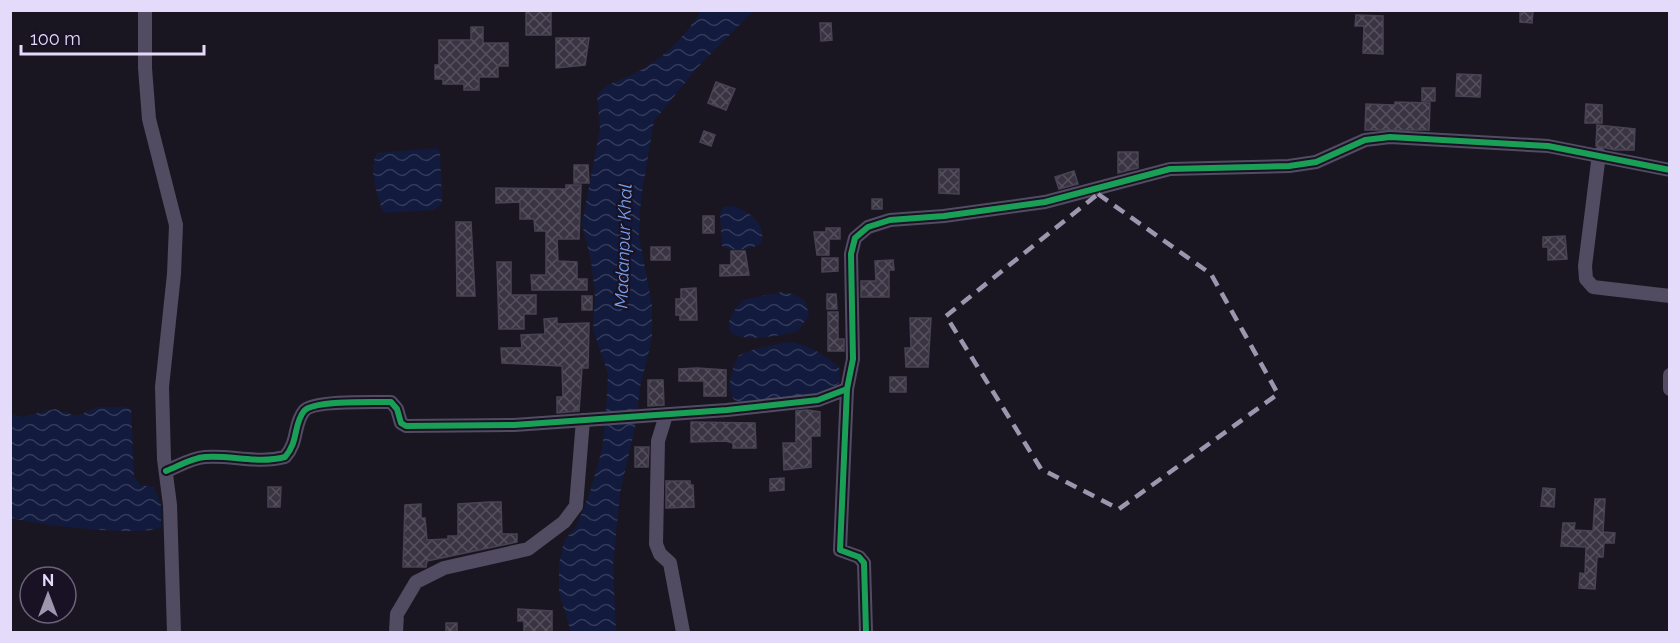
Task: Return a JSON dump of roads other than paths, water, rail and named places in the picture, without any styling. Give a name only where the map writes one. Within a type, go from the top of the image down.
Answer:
[{"type":"street","points":[[145,10],[145,68],[149,119],[176,225],[174,274],[162,387],[170,505],[174,633]]},
{"type":"street","points":[[866,633],[864,563],[859,557],[840,550],[847,389],[853,359],[853,246],[855,238],[868,227],[890,220],[944,216],[1045,202],[1170,169],[1298,165],[1316,162],[1365,140],[1390,137],[1548,146],[1599,154],[1670,170]]},
{"type":"street","points":[[1599,154],[1585,266],[1586,279],[1593,287],[1670,296]]},
{"type":"street","points":[[1670,375],[1670,389]]},
{"type":"street","points":[[166,471],[194,459],[206,457],[261,460],[285,457],[293,448],[298,423],[304,410],[317,404],[391,402],[397,409],[401,423],[406,426],[514,425],[645,414],[666,415],[818,400],[847,389]]},
{"type":"street","points":[[666,415],[658,441],[656,544],[660,554],[670,563],[683,633]]},
{"type":"street","points":[[396,633],[397,614],[416,582],[444,568],[528,549],[564,522],[576,506],[583,420]]},
{"type":"water","name":"Madanpur Khal","points":[[701,11],[753,11],[697,68],[654,121],[641,198],[639,236],[652,305],[652,339],[640,387],[636,423],[620,493],[613,566],[616,632],[571,632],[559,592],[559,564],[564,541],[577,525],[590,492],[602,450],[608,374],[593,329],[595,296],[591,260],[582,224],[600,129],[597,95],[610,84],[643,69],[663,55],[688,30]]},
{"type":"water","points":[[436,148],[440,152],[442,204],[433,210],[385,213],[382,210],[374,181],[373,166],[377,153]]},
{"type":"water","points":[[734,206],[756,220],[762,230],[761,244],[742,249],[722,246],[720,214],[723,207]]},
{"type":"water","points":[[782,292],[793,294],[805,301],[809,315],[798,331],[756,338],[734,334],[729,329],[731,316],[743,300]]},
{"type":"water","points":[[787,342],[807,347],[833,362],[839,367],[840,382],[828,394],[737,403],[730,387],[738,356],[755,349]]},
{"type":"water","points":[[97,407],[131,409],[134,476],[140,485],[154,487],[161,505],[161,527],[151,530],[112,531],[11,518],[11,411],[13,415],[21,417],[55,409],[77,416]]}]
